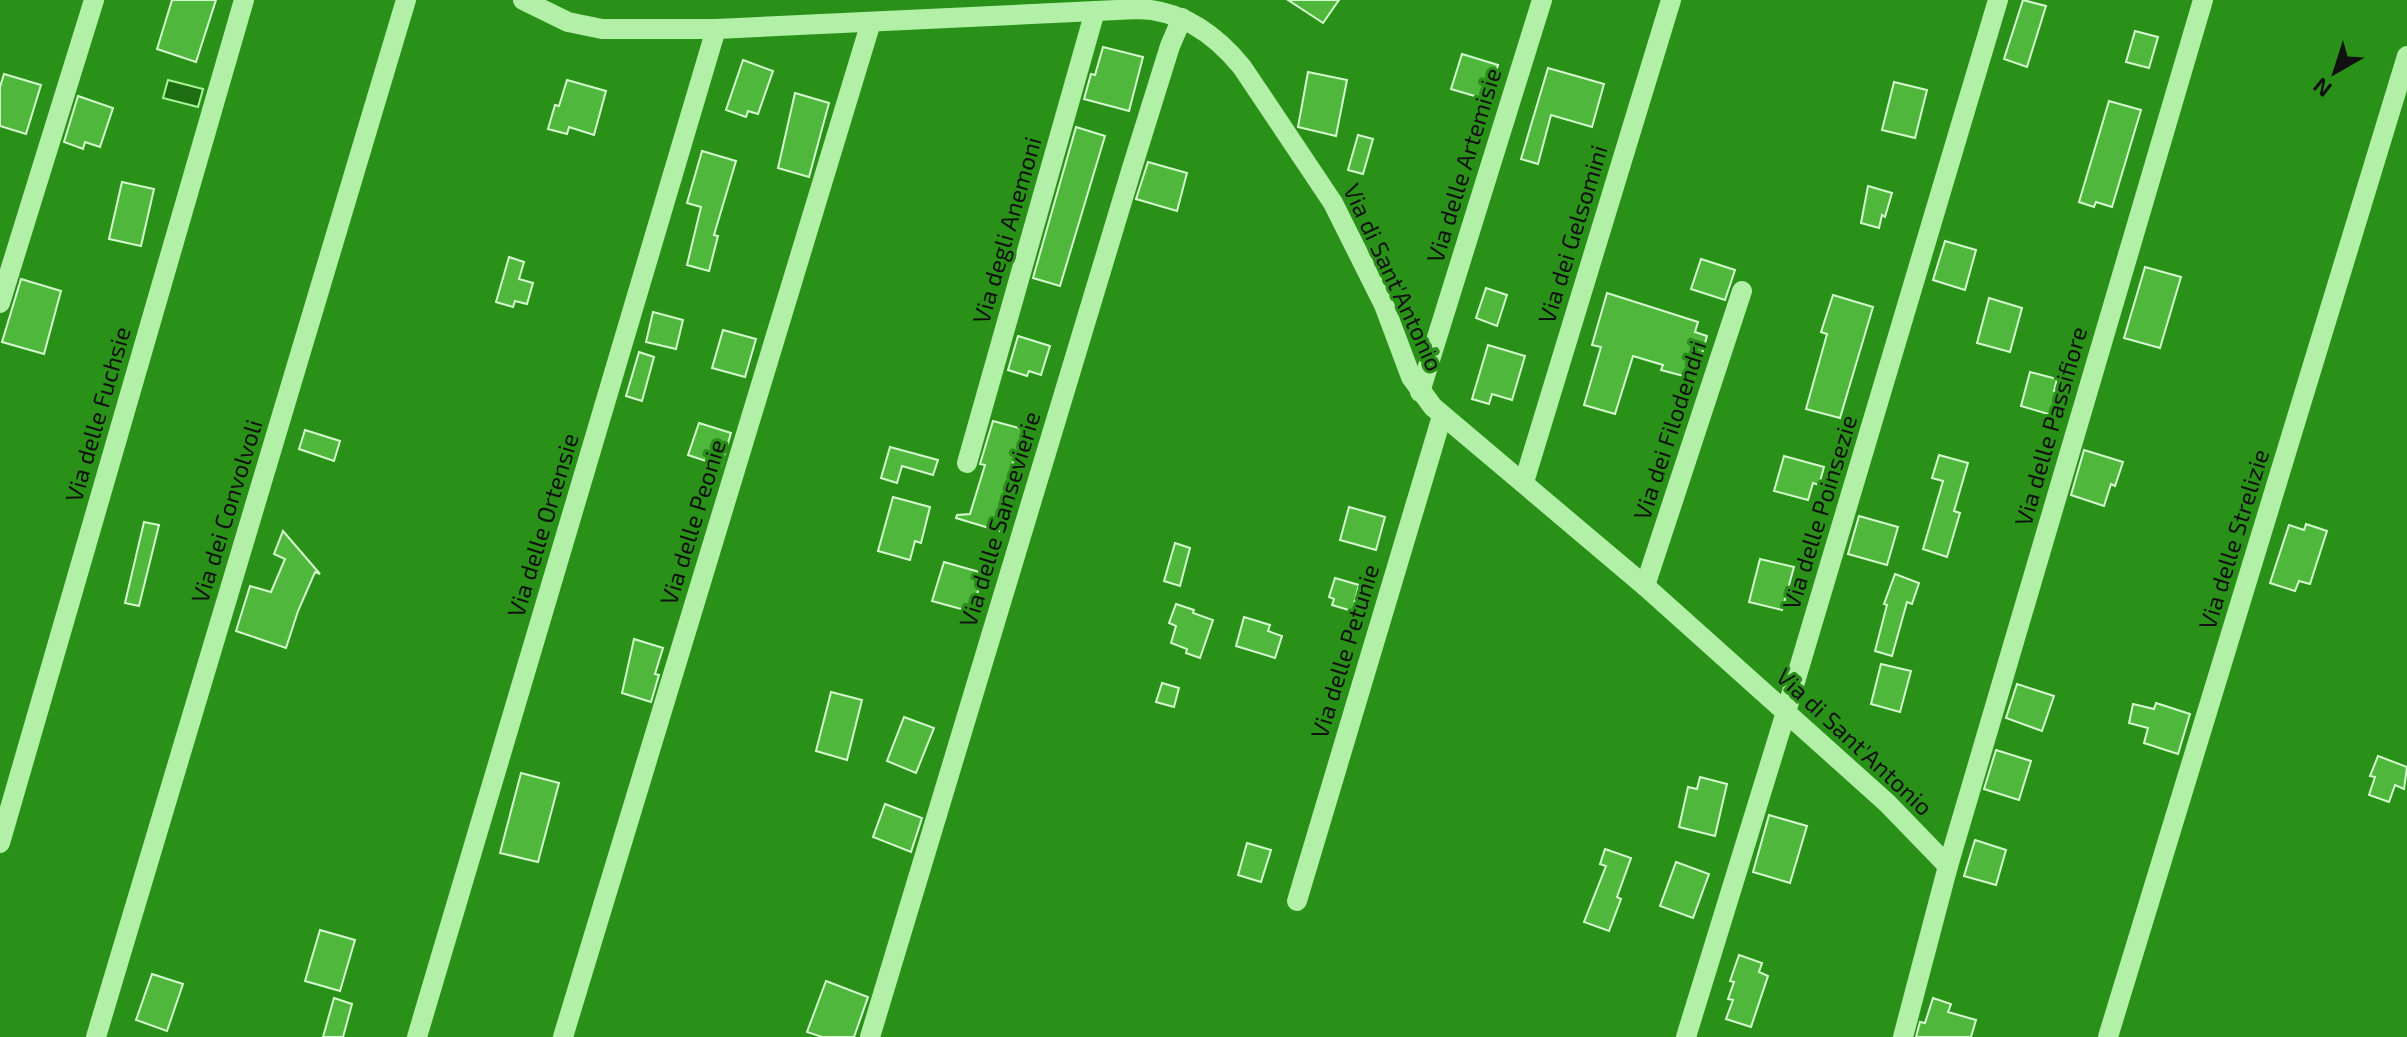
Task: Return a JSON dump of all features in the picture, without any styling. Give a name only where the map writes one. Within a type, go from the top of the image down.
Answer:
[{"type":"street","points":[[0,303],[94,0]]},
{"type":"street","name":"Via delle Fuchsie","points":[[0,843],[244,0]]},
{"type":"street","name":"Via dei Convolvoli","points":[[96,1037],[406,0]]},
{"type":"street","name":"Via di Sant'Antonio","points":[[523,0],[555,17],[592,29],[716,29],[1151,9],[1182,18],[1208,33],[1236,59],[1324,188],[1375,284],[1409,372],[1420,392],[1442,416],[1645,586],[1786,712],[1887,803],[1948,866]]},
{"type":"street","name":"Via delle Artemisie","points":[[1420,392],[1542,0]]},
{"type":"street","name":"Via dei Gelsomini","points":[[1524,482],[1671,0]]},
{"type":"street","name":"Via delle Poinsezie","points":[[1686,1037],[1998,0]]},
{"type":"street","name":"Via delle Passifiore","points":[[1948,866],[2203,0]]},
{"type":"street","name":"Via degli Anemoni","points":[[967,463],[1095,11]]},
{"type":"street","name":"Via delle Sansevierie","points":[[870,1037],[1132,168],[1170,46],[1182,18]]},
{"type":"street","name":"Via delle Peonie","points":[[563,1037],[871,22]]},
{"type":"street","name":"Via delle Ortensie","points":[[417,1037],[716,29]]},
{"type":"street","name":"Via delle Strelizie","points":[[2108,1037],[2407,56]]},
{"type":"street","name":"Via dei Filodendri","points":[[1645,586],[1742,291]]},
{"type":"street","name":"Via delle Petunie","points":[[1297,901],[1442,416]]},
{"type":"street","points":[[1903,1037],[1948,866]]},
{"type":"shaded area","points":[[168,80],[203,89],[198,107],[163,98]]},
{"type":"building","points":[[172,0],[216,0],[196,62],[157,49]]},
{"type":"building","points":[[1288,0],[1339,0],[1323,23]]},
{"type":"building","points":[[2023,0],[2046,6],[2027,67],[2004,59]]},
{"type":"building","points":[[2135,31],[2158,37],[2149,68],[2126,62]]},
{"type":"building","points":[[1103,47],[1143,57],[1129,111],[1084,99]]},
{"type":"building","points":[[1462,54],[1498,65],[1488,100],[1451,89]]},
{"type":"building","points":[[743,60],[773,71],[758,114],[748,111],[746,117],[726,110]]},
{"type":"building","points":[[1548,68],[1604,84],[1592,127],[1551,115],[1538,164],[1521,159]]},
{"type":"building","points":[[1308,72],[1347,80],[1336,136],[1298,127]]},
{"type":"building","points":[[4,74],[41,85],[26,134],[0,126],[0,87]]},
{"type":"building","points":[[567,80],[606,91],[594,135],[569,127],[567,134],[548,129]]},
{"type":"building","points":[[1894,82],[1927,90],[1915,138],[1882,130]]},
{"type":"building","points":[[795,93],[829,103],[809,177],[778,168]]},
{"type":"building","points":[[78,96],[113,108],[100,147],[85,142],[83,149],[64,142]]},
{"type":"building","points":[[2109,101],[2141,110],[2112,207],[2096,202],[2094,207],[2079,202]]},
{"type":"building","points":[[1076,127],[1105,136],[1060,286],[1033,278]]},
{"type":"building","points":[[1358,135],[1373,139],[1363,174],[1348,170]]},
{"type":"building","points":[[702,151],[736,161],[714,235],[718,236],[709,271],[687,265],[701,207],[687,203]]},
{"type":"building","points":[[1148,162],[1187,173],[1177,211],[1136,199]]},
{"type":"building","points":[[122,182],[154,189],[141,246],[109,239]]},
{"type":"building","points":[[1868,186],[1892,193],[1879,228],[1861,223]]},
{"type":"building","points":[[1945,241],[1976,250],[1965,290],[1933,280]]},
{"type":"building","points":[[509,257],[524,262],[519,279],[533,283],[527,304],[515,301],[513,307],[496,302]]},
{"type":"building","points":[[1701,259],[1735,270],[1725,300],[1691,289]]},
{"type":"building","points":[[2145,267],[2181,277],[2160,348],[2124,338]]},
{"type":"building","points":[[21,279],[61,291],[44,354],[2,342]]},
{"type":"building","points":[[1486,288],[1507,295],[1497,326],[1476,318]]},
{"type":"building","points":[[1607,293],[1698,322],[1695,332],[1707,336],[1695,379],[1661,370],[1663,365],[1633,356],[1615,414],[1584,405],[1601,347],[1592,345]]},
{"type":"building","points":[[1833,295],[1873,307],[1840,418],[1806,409],[1827,334],[1821,332]]},
{"type":"building","points":[[1989,298],[2022,308],[2010,352],[1977,343]]},
{"type":"building","points":[[653,312],[683,320],[676,349],[646,342]]},
{"type":"building","points":[[723,330],[756,339],[745,377],[712,368]]},
{"type":"building","points":[[1018,336],[1050,346],[1041,375],[1029,371],[1027,376],[1008,370]]},
{"type":"building","points":[[1488,345],[1525,356],[1512,400],[1492,394],[1489,404],[1472,399]]},
{"type":"building","points":[[639,352],[654,357],[642,401],[626,396]]},
{"type":"building","points":[[2030,372],[2057,379],[2054,391],[2062,393],[2055,416],[2021,406]]},
{"type":"building","points":[[993,421],[1023,429],[998,514],[1005,514],[999,531],[956,518],[957,515],[970,514],[985,465],[980,464]]},
{"type":"building","points":[[699,423],[731,433],[721,466],[688,455]]},
{"type":"building","points":[[305,430],[340,441],[334,461],[299,449]]},
{"type":"building","points":[[890,447],[938,460],[933,475],[902,466],[897,483],[881,478]]},
{"type":"building","points":[[2084,450],[2123,462],[2104,506],[2071,495]]},
{"type":"building","points":[[1939,455],[1968,463],[1954,511],[1960,513],[1947,557],[1923,549],[1943,481],[1932,478]]},
{"type":"building","points":[[1784,456],[1824,467],[1819,485],[1813,483],[1808,500],[1774,491]]},
{"type":"building","points":[[893,497],[930,507],[921,543],[915,541],[910,560],[878,551]]},
{"type":"building","points":[[1349,507],[1385,517],[1376,550],[1340,540]]},
{"type":"building","points":[[1859,516],[1898,527],[1887,565],[1848,554]]},
{"type":"building","points":[[144,522],[159,525],[139,606],[125,603]]},
{"type":"building","points":[[2306,524],[2327,531],[2310,584],[2299,581],[2295,591],[2270,583],[2289,525],[2304,530]]},
{"type":"building","points":[[283,531],[320,574],[315,572],[286,648],[236,631],[250,586],[271,592],[285,559],[274,554]]},
{"type":"building","points":[[1175,543],[1190,548],[1180,586],[1164,581]]},
{"type":"building","points":[[1760,559],[1794,567],[1782,610],[1749,602]]},
{"type":"building","points":[[944,562],[983,573],[972,612],[932,601]]},
{"type":"building","points":[[1895,574],[1919,583],[1912,604],[1907,602],[1892,656],[1875,651],[1887,605],[1884,604]]},
{"type":"building","points":[[1335,578],[1359,585],[1352,611],[1332,605],[1334,599],[1329,597]]},
{"type":"building","points":[[1176,604],[1213,620],[1200,658],[1171,643],[1176,626],[1169,623]]},
{"type":"building","points":[[1244,617],[1270,625],[1268,631],[1282,636],[1275,658],[1236,646]]},
{"type":"building","points":[[634,639],[663,648],[651,702],[622,693]]},
{"type":"building","points":[[1881,664],[1911,671],[1900,712],[1871,704]]},
{"type":"building","points":[[1162,683],[1179,688],[1174,707],[1156,702]]},
{"type":"building","points":[[2017,684],[2054,696],[2042,731],[2006,718]]},
{"type":"building","points":[[831,692],[862,700],[847,760],[816,751]]},
{"type":"building","points":[[2156,703],[2190,714],[2178,754],[2144,743],[2148,728],[2129,723],[2133,704],[2154,709]]},
{"type":"building","points":[[904,717],[934,728],[916,773],[887,761]]},
{"type":"building","points":[[1996,750],[2031,761],[2019,800],[1984,789]]},
{"type":"building","points":[[2378,756],[2407,767],[2404,789],[2395,785],[2389,802],[2369,795],[2375,777],[2370,776]]},
{"type":"building","points":[[521,773],[559,783],[538,862],[500,853]]},
{"type":"building","points":[[1700,777],[1727,784],[1715,836],[1679,827],[1688,787],[1697,789]]},
{"type":"building","points":[[885,804],[922,818],[911,852],[873,837]]},
{"type":"building","points":[[1769,815],[1807,826],[1790,883],[1753,872]]},
{"type":"building","points":[[1975,840],[2006,850],[1996,885],[1964,876]]},
{"type":"building","points":[[1247,843],[1271,850],[1261,882],[1238,875]]},
{"type":"building","points":[[1605,849],[1631,858],[1609,931],[1584,922],[1606,866],[1600,864]]},
{"type":"building","points":[[1676,862],[1709,874],[1693,918],[1660,906]]},
{"type":"building","points":[[320,930],[355,940],[340,991],[305,981]]},
{"type":"building","points":[[1739,955],[1762,963],[1759,972],[1768,976],[1751,1027],[1726,1019],[1733,1000],[1728,999],[1734,982],[1730,981]]},
{"type":"building","points":[[152,974],[183,984],[167,1031],[136,1020]]},
{"type":"building","points":[[826,981],[868,997],[854,1037],[822,1037],[807,1032]]},
{"type":"building","points":[[334,998],[352,1004],[343,1037],[323,1037]]},
{"type":"building","points":[[1933,998],[1951,1004],[1948,1012],[1976,1020],[1971,1037],[1916,1037],[1920,1022],[1925,1023]]}]
